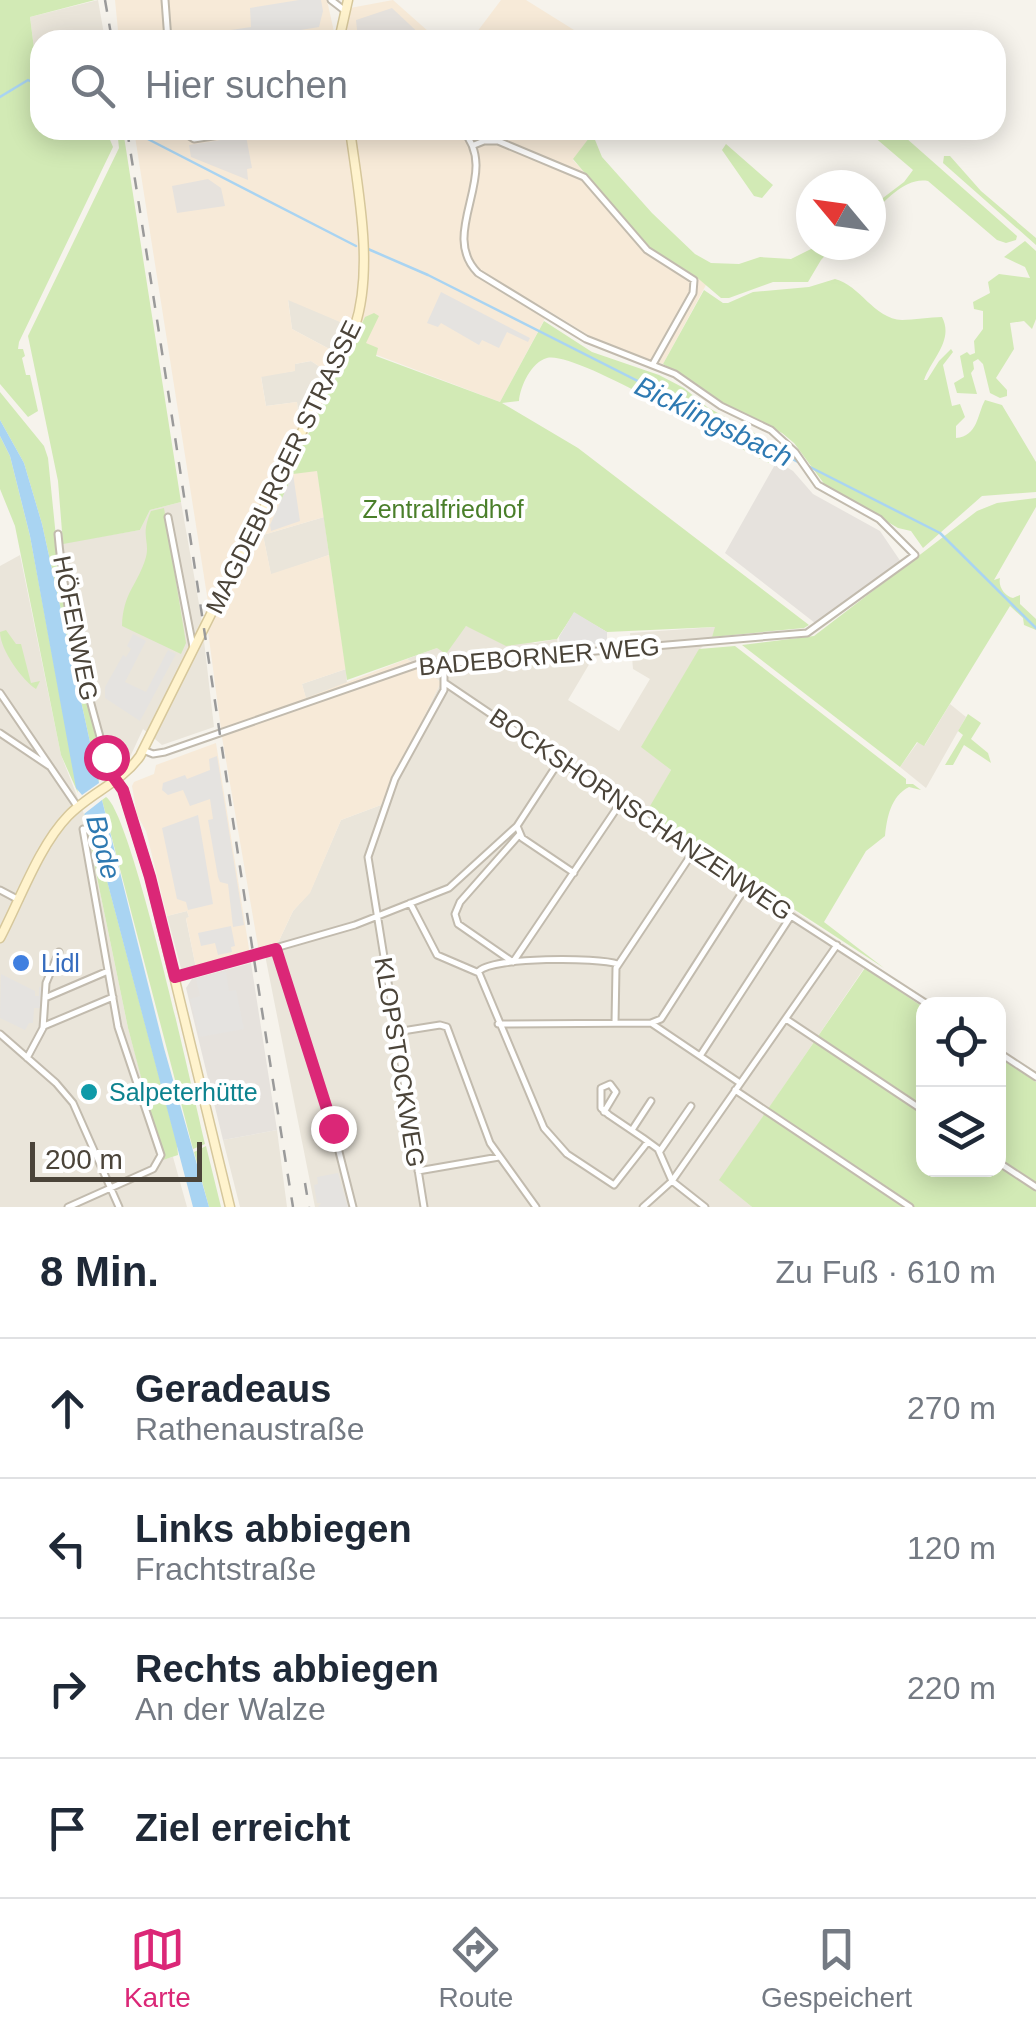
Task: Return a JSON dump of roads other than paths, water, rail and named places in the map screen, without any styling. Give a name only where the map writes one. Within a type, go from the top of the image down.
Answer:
[{"type":"main road","points":[[340,30],[348,0]]},
{"type":"main road","name":"MAGDEBURGER STRASSE","points":[[0,938],[60,825],[80,805],[132,767],[143,750],[358,316],[364,263],[353,140]]},
{"type":"main road","points":[[116,779],[147,866],[230,1207]]},
{"type":"street","points":[[166,0],[168,30]]},
{"type":"street","points":[[331,0],[344,10]]},
{"type":"street","points":[[470,140],[478,166],[463,245],[470,265],[586,339],[653,364],[694,291],[694,280],[647,250],[580,175],[498,142],[474,145]]},
{"type":"street","name":"BADEBORNER WEG","points":[[143,750],[165,752],[428,660],[444,664],[808,633],[915,556],[879,519],[818,485],[792,447],[771,430],[653,364]]},
{"type":"street","points":[[168,518],[194,648]]},
{"type":"street","name":"HÖFENWEG","points":[[58,534],[63,586],[82,671],[109,769],[116,779]]},
{"type":"street","points":[[444,664],[446,683]]},
{"type":"street","name":"BOCKSHORNSCHANZENWEG","points":[[446,683],[693,852],[916,997]]},
{"type":"street","name":"KLOPSTOCKWEG","points":[[424,1207],[368,862],[395,779],[446,683]]},
{"type":"street","points":[[0,693],[80,805]]},
{"type":"street","points":[[0,733],[51,768]]},
{"type":"street","points":[[175,977],[376,917],[452,886],[517,826],[560,760]]},
{"type":"street","points":[[514,962],[621,802]]},
{"type":"street","points":[[517,826],[519,835],[574,874]]},
{"type":"street","points":[[68,1207],[153,1169],[160,1154],[118,1027],[83,829]]},
{"type":"street","points":[[514,962],[458,924],[455,914],[460,902],[519,835]]},
{"type":"street","points":[[614,1023],[618,964],[693,852]]},
{"type":"street","points":[[498,1024],[651,1023],[662,1017],[746,887]]},
{"type":"street","points":[[0,890],[20,901]]},
{"type":"street","points":[[410,902],[434,953],[479,972],[544,1128],[570,1157],[614,1185],[646,1143]]},
{"type":"street","points":[[700,1056],[792,916]]},
{"type":"street","points":[[643,1207],[672,1181],[836,945]]},
{"type":"street","points":[[276,949],[333,1128],[353,1207]]},
{"type":"street","points":[[27,1058],[44,1026],[46,979],[58,952]]},
{"type":"street","points":[[479,972],[487,965],[514,962],[618,964]]},
{"type":"street","points":[[45,998],[108,971]]},
{"type":"street","points":[[44,1026],[113,997]]},
{"type":"street","points":[[786,1019],[916,1106]]},
{"type":"street","points":[[651,1023],[740,1083]]},
{"type":"street","points":[[396,1032],[447,1026],[490,1143],[536,1207]]},
{"type":"street","points":[[0,1034],[73,1103],[118,1207]]},
{"type":"street","points":[[1006,1057],[1036,1077]]},
{"type":"street","points":[[604,1112],[616,1092],[610,1084],[604,1085],[601,1092],[604,1112],[660,1151],[672,1181],[706,1207]]},
{"type":"street","points":[[735,1090],[910,1207]]},
{"type":"street","points":[[632,1130],[651,1101]]},
{"type":"street","points":[[660,1151],[691,1106]]},
{"type":"street","points":[[418,1171],[499,1157]]},
{"type":"street","points":[[1006,1167],[1036,1187]]},
{"type":"water","points":[[0,420],[24,463],[42,524],[99,783],[82,795],[76,788],[30,536],[10,456],[0,436]]},
{"type":"water","name":"Bode","points":[[102,800],[164,1048],[209,1207],[193,1207],[91,820],[84,814]]},
{"type":"waterway","name":"Bicklingsbach","points":[[0,97],[30,81]]},
{"type":"waterway","name":"Bicklingsbach","points":[[150,140],[356,246]]},
{"type":"waterway","name":"Bicklingsbach","points":[[368,249],[428,275],[800,463]]},
{"type":"waterway","name":"Bicklingsbach","points":[[808,466],[940,533],[1036,628]]},
{"type":"railway","points":[[105,0],[110,30]]},
{"type":"railway","points":[[129,140],[293,1207]]},
{"type":"railway","points":[[305,1183],[309,1207]]},
{"type":"place","name":"Lidl","points":[[21,963]]},
{"type":"place","name":"Salpeterhütte","points":[[89,1092]]},
{"type":"park label","name":"Zentralfriedhof","points":[[443,509]]}]
